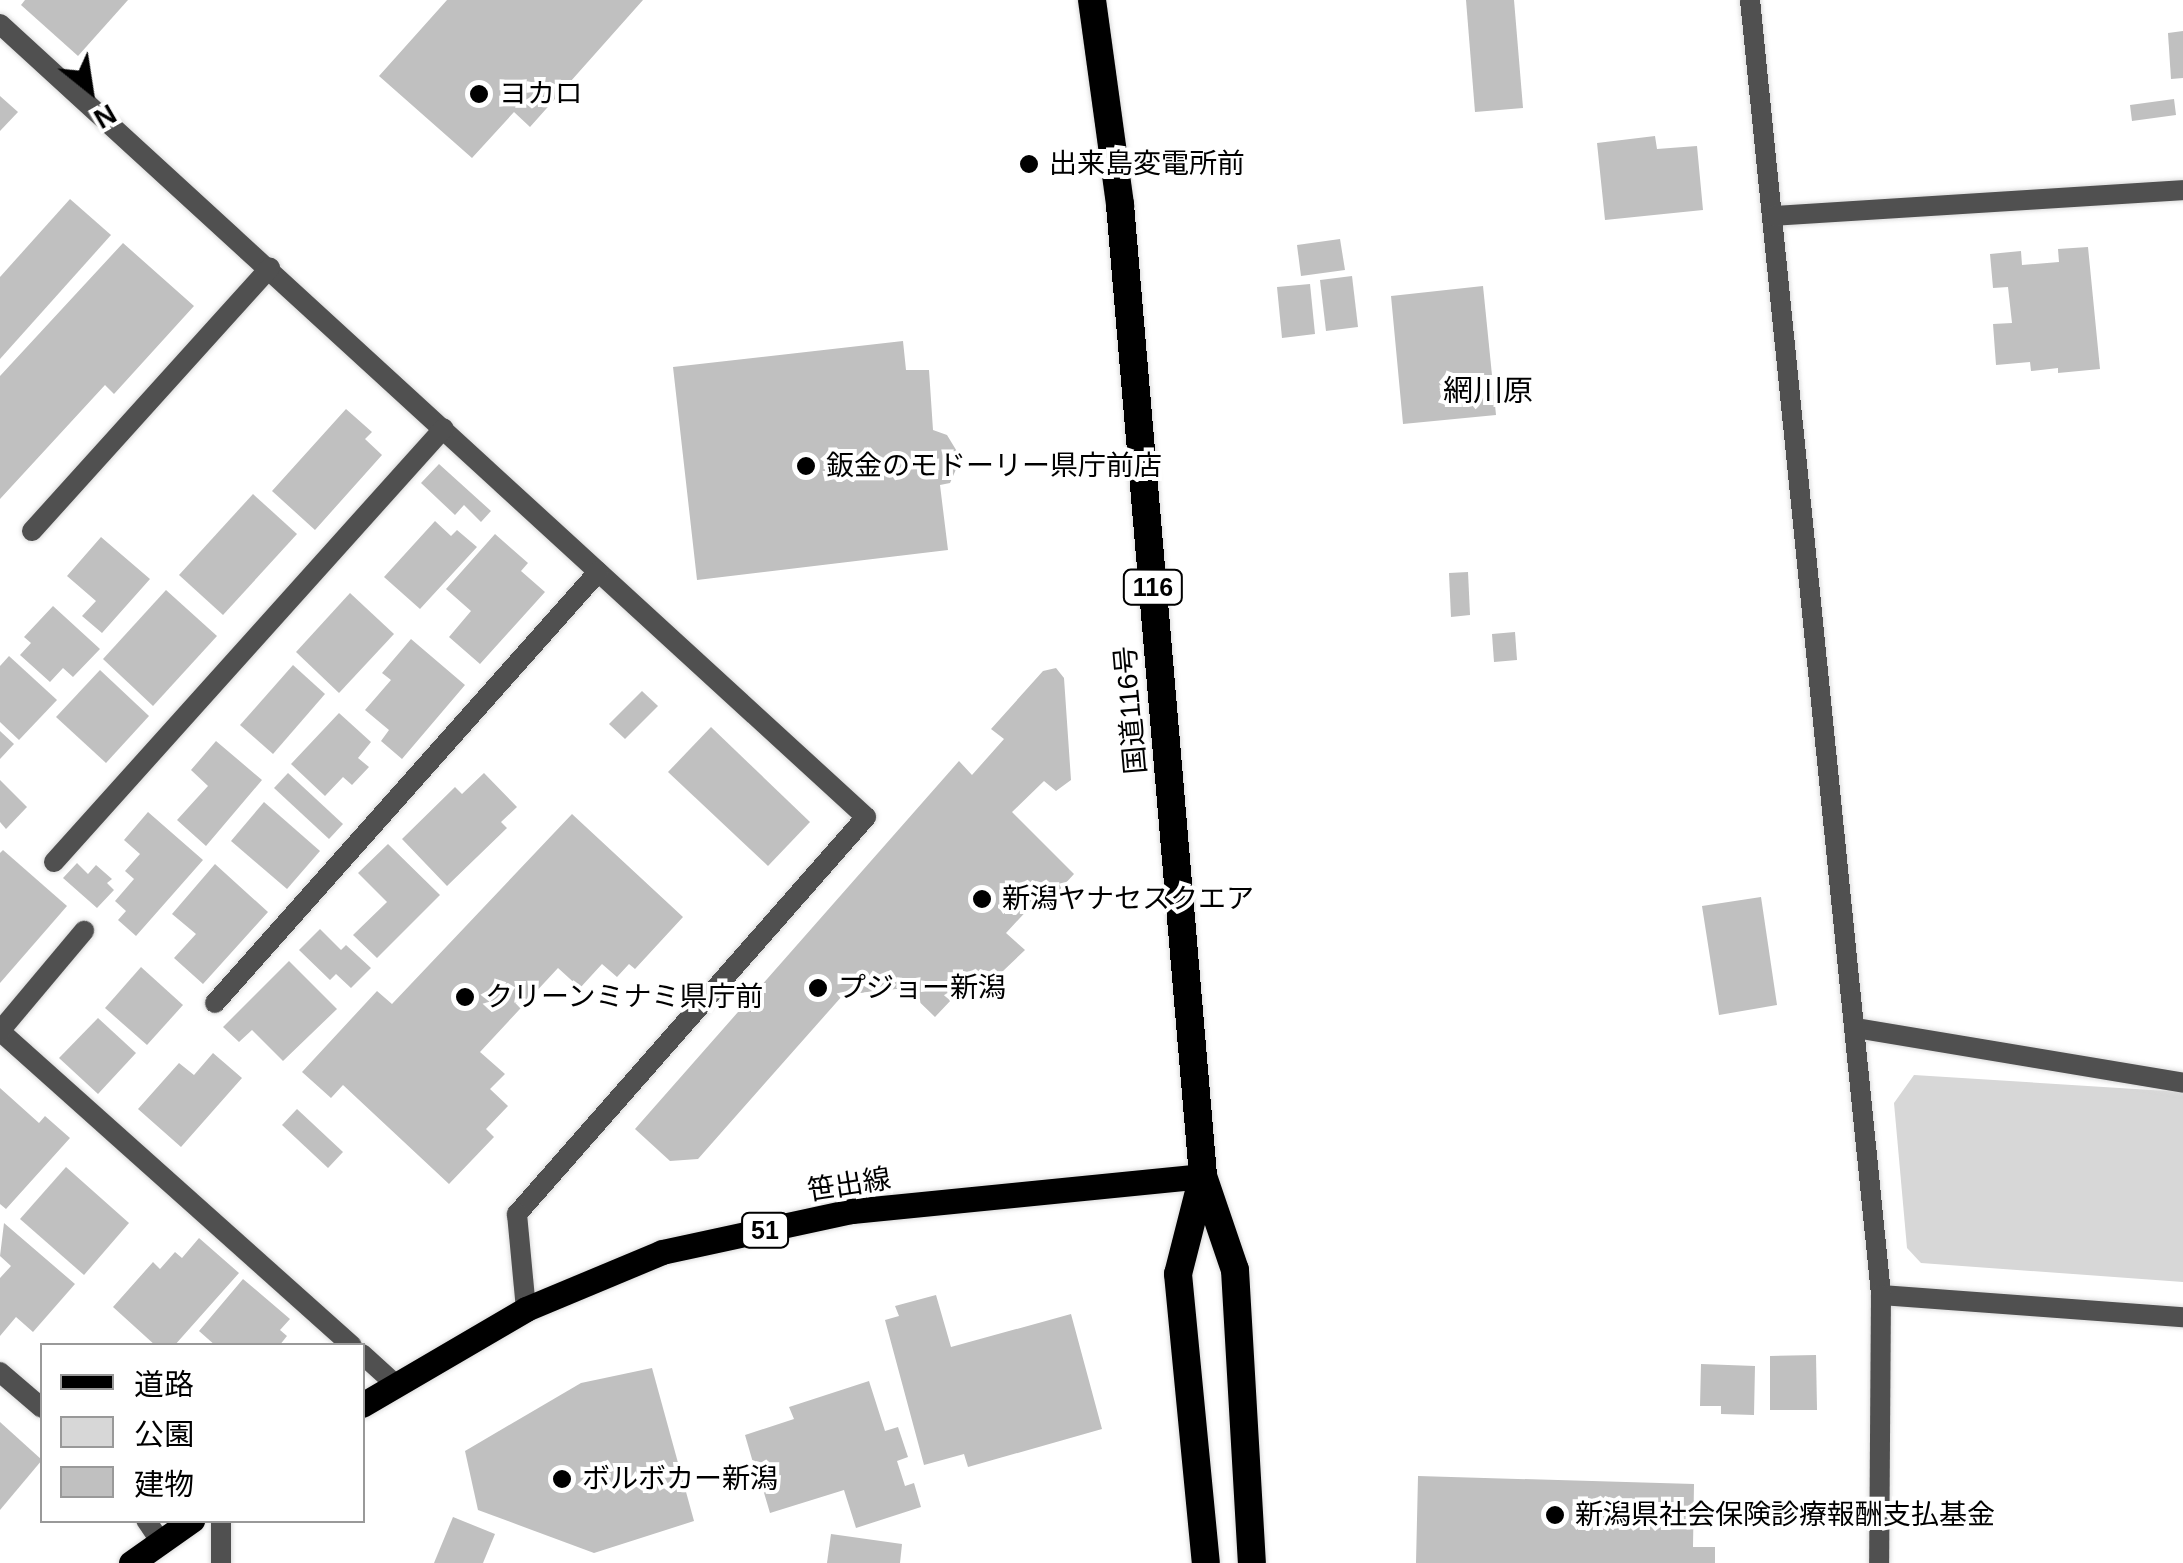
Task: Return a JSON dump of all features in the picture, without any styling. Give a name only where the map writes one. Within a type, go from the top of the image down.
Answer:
[{"type":"highway","name":"国道116号","points":[[1092,0],[1120,205],[1204,1176],[1235,1270],[1252,1563]]},
{"type":"highway","name":"国道116号","points":[[1204,1176],[1178,1274],[1206,1563]]},
{"type":"main road","name":"笹出線","points":[[365,1402],[526,1309],[662,1252],[852,1212],[1204,1176]]},
{"type":"main road","points":[[131,1563],[153,1531],[181,1523]]},
{"type":"street","points":[[1750,0],[1881,1295],[1879,1563]]},
{"type":"street","points":[[0,24],[866,818],[517,1214],[526,1309]]},
{"type":"street","points":[[1772,216],[2183,190]]},
{"type":"street","points":[[32,531],[270,268]]},
{"type":"street","points":[[54,862],[444,428]]},
{"type":"street","points":[[216,1003],[598,572]]},
{"type":"street","points":[[84,931],[0,1031],[349,1343]]},
{"type":"street","points":[[1856,1028],[2183,1084]]},
{"type":"street","points":[[1881,1295],[2183,1317]]},
{"type":"street","points":[[365,1357],[394,1383]]},
{"type":"street","points":[[0,1372],[40,1406]]},
{"type":"street","points":[[220,1523],[221,1563]]},
{"type":"green space","points":[[1914,1075],[2183,1092],[2183,1282],[1921,1263],[1907,1248],[1894,1103]]},
{"type":"building","points":[[25,0],[128,0],[78,56],[21,5]]},
{"type":"building","name":"ヨカロ","points":[[447,0],[643,0],[530,127],[514,112],[472,158],[379,76]]},
{"type":"building","points":[[1466,0],[1514,0],[1523,108],[1475,112]]},
{"type":"building","points":[[2183,31],[2183,78],[2171,79],[2168,33]]},
{"type":"building","points":[[0,96],[18,112],[0,131]]},
{"type":"building","points":[[2174,99],[2176,115],[2132,121],[2130,105]]},
{"type":"building","points":[[1655,136],[1657,149],[1697,146],[1703,210],[1605,220],[1597,143]]},
{"type":"building","points":[[70,199],[111,235],[0,359],[0,277]]},
{"type":"building","points":[[1340,239],[1345,270],[1301,276],[1297,245]]},
{"type":"building","points":[[123,243],[194,306],[114,394],[105,385],[0,499],[0,376]]},
{"type":"building","points":[[2088,247],[2100,369],[2058,373],[2058,368],[2031,371],[2030,362],[1996,365],[1993,324],[2012,323],[2008,287],[1993,288],[1990,254],[2021,251],[2022,265],[2059,262],[2058,249]]},
{"type":"building","points":[[1352,276],[1358,327],[1326,331],[1320,280]]},
{"type":"building","points":[[1310,284],[1315,334],[1282,338],[1277,287]]},
{"type":"building","points":[[1483,286],[1496,415],[1403,424],[1391,296]]},
{"type":"building","points":[[903,341],[906,370],[929,370],[933,430],[947,435],[961,458],[950,483],[940,485],[948,550],[697,580],[673,367]]},
{"type":"building","points":[[346,409],[372,432],[365,439],[382,455],[315,530],[272,491]]},
{"type":"building","points":[[439,464],[491,511],[481,522],[464,505],[455,515],[421,483]]},
{"type":"building","points":[[253,494],[297,534],[223,615],[179,575]]},
{"type":"building","points":[[435,521],[451,536],[457,530],[477,547],[420,609],[384,577]]},
{"type":"building","points":[[495,534],[528,563],[521,571],[545,592],[480,664],[449,637],[471,611],[446,589]]},
{"type":"building","points":[[101,537],[150,579],[102,633],[82,616],[96,601],[67,576]]},
{"type":"building","points":[[1468,572],[1470,615],[1451,617],[1449,573]]},
{"type":"building","points":[[166,590],[217,636],[153,706],[103,659]]},
{"type":"building","points":[[350,593],[394,634],[339,693],[296,652]]},
{"type":"building","points":[[53,606],[100,649],[73,677],[63,668],[50,682],[20,655],[31,643],[24,637]]},
{"type":"building","points":[[1515,632],[1517,660],[1494,662],[1492,634]]},
{"type":"building","points":[[411,639],[465,685],[402,759],[381,741],[389,730],[365,710],[391,680],[382,673]]},
{"type":"building","points":[[9,656],[57,700],[19,740],[0,722],[0,666]]},
{"type":"building","points":[[293,665],[325,694],[273,754],[240,725]]},
{"type":"building","points":[[1056,668],[1064,678],[1071,780],[1056,791],[1044,781],[1012,812],[1074,874],[1052,898],[1044,892],[1006,933],[1025,950],[982,991],[970,980],[935,1017],[905,988],[843,995],[698,1159],[670,1161],[635,1129],[959,761],[972,775],[1004,739],[991,729],[1043,671]]},
{"type":"building","points":[[100,670],[149,716],[106,763],[56,717]]},
{"type":"building","points":[[642,691],[658,706],[625,739],[609,724]]},
{"type":"building","points":[[339,713],[371,742],[358,758],[369,767],[352,785],[343,777],[325,796],[291,764]]},
{"type":"building","points":[[711,727],[810,822],[768,866],[668,772]]},
{"type":"building","points":[[0,731],[14,744],[0,759]]},
{"type":"building","points":[[216,741],[262,780],[206,846],[177,820],[208,786],[191,770]]},
{"type":"building","points":[[288,773],[343,824],[329,839],[274,788]]},
{"type":"building","points":[[484,773],[517,807],[501,822],[507,828],[447,886],[402,839],[455,787],[462,794]]},
{"type":"building","points":[[0,780],[27,807],[6,829],[0,822]]},
{"type":"building","points":[[264,802],[320,851],[287,889],[231,841]]},
{"type":"building","points":[[148,812],[203,860],[136,936],[118,920],[126,911],[115,901],[134,879],[125,871],[140,854],[124,840]]},
{"type":"building","name":"クリーンミナミ県庁前","points":[[572,814],[683,917],[635,969],[629,964],[617,977],[602,964],[580,988],[558,968],[480,1052],[505,1074],[490,1089],[508,1106],[486,1129],[494,1137],[449,1184],[343,1085],[331,1098],[302,1072],[377,991],[392,1004]]},
{"type":"building","points":[[388,844],[440,895],[377,958],[353,935],[387,902],[358,873]]},
{"type":"building","points":[[3,850],[67,906],[0,983],[0,853]]},
{"type":"building","points":[[77,863],[88,874],[96,865],[112,879],[107,883],[114,890],[97,908],[63,878]]},
{"type":"building","points":[[215,864],[268,912],[203,984],[174,958],[196,934],[172,914]]},
{"type":"building","points":[[1761,897],[1777,1005],[1719,1015],[1702,906]]},
{"type":"building","points":[[320,929],[341,950],[346,945],[371,968],[351,988],[336,974],[330,980],[299,950]]},
{"type":"building","points":[[289,961],[337,1009],[283,1061],[252,1030],[239,1042],[223,1027]]},
{"type":"building","points":[[141,967],[183,1005],[147,1045],[105,1008]]},
{"type":"building","points":[[98,1018],[136,1053],[98,1094],[59,1058]]},
{"type":"building","points":[[213,1053],[242,1078],[181,1147],[138,1109],[179,1063],[194,1075]]},
{"type":"building","points":[[0,1088],[39,1123],[45,1116],[70,1138],[6,1209],[0,1204]]},
{"type":"building","points":[[297,1109],[343,1152],[328,1168],[282,1125]]},
{"type":"building","points":[[66,1167],[129,1223],[84,1275],[20,1219]]},
{"type":"building","points":[[4,1223],[75,1284],[33,1332],[16,1317],[0,1336],[0,1278],[11,1266],[0,1256]]},
{"type":"building","points":[[199,1238],[239,1273],[177,1343],[153,1343],[113,1307],[153,1262],[160,1269],[175,1252],[182,1258]]},
{"type":"building","points":[[243,1279],[290,1319],[280,1330],[287,1336],[281,1343],[213,1343],[199,1331]]},
{"type":"building","points":[[936,1295],[951,1347],[1071,1314],[1102,1429],[968,1467],[964,1454],[924,1465],[885,1320],[899,1316],[895,1306]]},
{"type":"building","points":[[1816,1355],[1817,1410],[1770,1410],[1770,1356]]},
{"type":"building","points":[[1701,1364],[1755,1366],[1754,1415],[1721,1414],[1721,1406],[1700,1406]]},
{"type":"building","points":[[652,1368],[694,1521],[594,1553],[478,1510],[465,1451],[581,1383]]},
{"type":"building","points":[[869,1381],[885,1431],[898,1427],[908,1457],[897,1461],[905,1486],[914,1483],[921,1507],[856,1528],[844,1490],[770,1513],[762,1486],[772,1483],[766,1461],[754,1466],[745,1435],[794,1419],[789,1407]]},
{"type":"building","points":[[0,1422],[40,1462],[0,1510]]},
{"type":"building","name":"新潟県社会保険診療報酬支払基金","points":[[1418,1476],[1694,1484],[1693,1547],[1715,1547],[1715,1563],[1416,1563]]},
{"type":"building","points":[[453,1517],[495,1534],[483,1563],[434,1563]]},
{"type":"building","points":[[831,1534],[902,1544],[900,1563],[827,1563]]},
{"type":"place","name":"ヨカロ","points":[[479,94]]},
{"type":"place","name":"出来島変電所前","points":[[1029,164]]},
{"type":"place","name":"鈑金のモドーリー県庁前店","points":[[806,466]]},
{"type":"place","name":"新潟ヤナセスクエア","points":[[982,899]]},
{"type":"place","name":"プジョー新潟","points":[[818,988]]},
{"type":"place","name":"クリーンミナミ県庁前","points":[[465,997]]},
{"type":"place","name":"ボルボカー新潟","points":[[562,1479]]},
{"type":"place","name":"新潟県社会保険診療報酬支払基金","points":[[1555,1515]]},
{"type":"district","name":"網川原","points":[[1488,391]]}]
